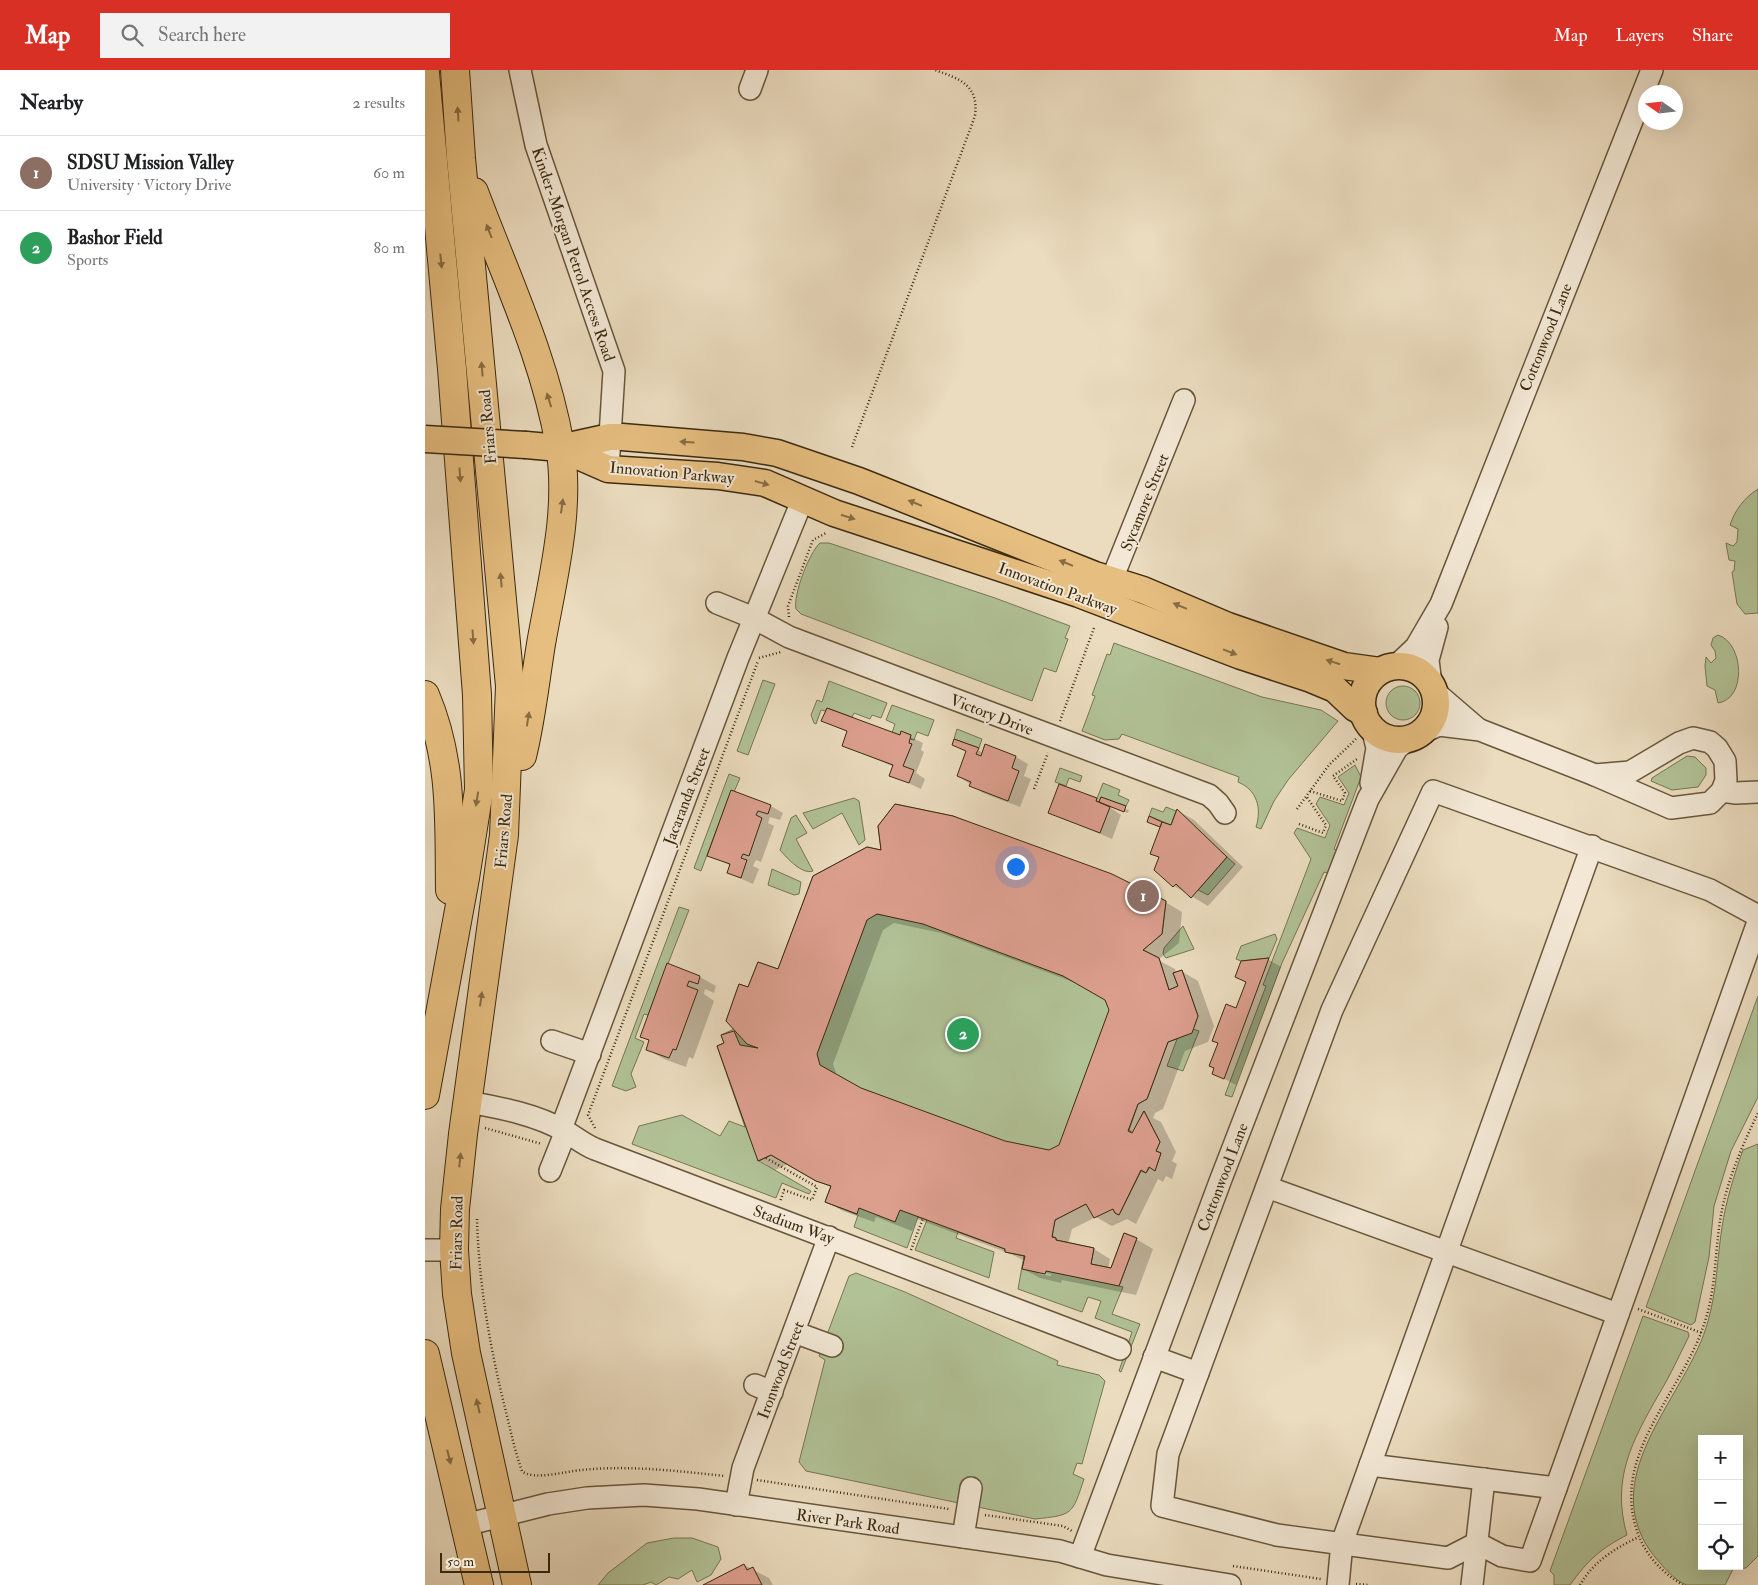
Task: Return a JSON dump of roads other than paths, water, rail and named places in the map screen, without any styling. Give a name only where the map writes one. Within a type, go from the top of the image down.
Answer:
[{"type":"highway","name":"Friars Road","points":[[455,70],[461,158],[510,686],[505,835],[468,1102],[455,1209],[454,1250],[457,1294],[466,1353],[517,1585]]},
{"type":"highway","name":"Friars Road","points":[[425,73],[452,369],[477,695],[479,790],[425,1095]]},
{"type":"highway","points":[[461,158],[531,344],[551,403],[560,448],[564,493],[556,554],[523,751],[505,835]]},
{"type":"highway","points":[[425,695],[444,754],[449,797],[450,961]]},
{"type":"highway","points":[[425,1354],[479,1585]]},
{"type":"main road","name":"Innovation Parkway","points":[[560,448],[610,437],[743,447],[777,453],[815,465],[1335,689],[1355,708],[1364,726],[1377,733],[1392,739],[1415,736]]},
{"type":"main road","points":[[425,440],[560,448]]},
{"type":"main road","name":"Innovation Parkway","points":[[560,448],[608,469],[742,478],[765,483],[802,501],[1107,592],[1143,590],[1228,626],[1351,667],[1412,668],[1419,672],[1433,688]]},
{"type":"main road","name":"Jacaranda Street","points":[[802,501],[815,465]]},
{"type":"main road","points":[[1364,726],[1363,697],[1365,689],[1374,676],[1388,668]]},
{"type":"main road","points":[[1415,736],[1428,727],[1434,715],[1436,706],[1433,688]]},
{"type":"street","name":"Kinder-Morgan Petrol Access Road","points":[[520,70],[536,145],[611,362],[614,382],[608,469]]},
{"type":"street","name":"Cottonwood Lane","points":[[1433,688],[1428,660],[1441,604],[1652,70]]},
{"type":"street","name":"Sycamore Street","points":[[1107,592],[1184,400]]},
{"type":"street","name":"Jacaranda Street","points":[[550,1171],[590,1054],[754,618],[802,501]]},
{"type":"street","name":"Victory Drive","points":[[717,603],[754,618],[789,637],[1209,794],[1219,803],[1225,813]]},
{"type":"street","name":"Cottonwood Lane","points":[[1388,668],[1416,647],[1441,604]]},
{"type":"street","name":"Innovation Parkway","points":[[1433,688],[1480,730]]},
{"type":"street","name":"Innovation Parkway","points":[[1415,736],[1439,725],[1480,730],[1595,775],[1671,808],[1710,803],[1722,791],[1726,780],[1722,754],[1710,742],[1693,738],[1679,743],[1630,772],[1595,775]]},
{"type":"street","name":"Cottonwood Lane","points":[[1364,726],[1377,748],[1368,799]]},
{"type":"street","name":"Cottonwood Lane","points":[[1084,1547],[1368,799],[1397,748],[1415,736]]},
{"type":"street","points":[[1477,1543],[1448,1558],[1342,1542],[1277,1535],[1162,1506],[1168,1454],[1332,1010],[1433,790],[1710,890],[1758,916]]},
{"type":"street","points":[[1722,791],[1736,793],[1758,792]]},
{"type":"street","points":[[1338,1583],[1342,1542],[1592,846]]},
{"type":"street","points":[[1477,1543],[1502,1556],[1530,1561],[1758,922]]},
{"type":"street","points":[[552,1040],[590,1054]]},
{"type":"street","name":"Stadium Way","points":[[468,1102],[529,1116],[562,1137],[1120,1349]]},
{"type":"street","points":[[1267,1188],[1446,1252],[1620,1309]]},
{"type":"street","name":"Ironwood Street","points":[[736,1505],[763,1388],[794,1332],[829,1237]]},
{"type":"street","points":[[425,1250],[454,1250]]},
{"type":"street","points":[[794,1332],[832,1346]]},
{"type":"street","points":[[1155,1357],[1198,1373]]},
{"type":"street","points":[[1370,1465],[1556,1488]]},
{"type":"street","points":[[1472,1585],[1484,1479]]},
{"type":"street","points":[[963,1537],[971,1488]]},
{"type":"street","name":"River Park Road","points":[[465,1525],[547,1504],[617,1496],[669,1496],[1060,1551],[1084,1547],[1107,1565],[1227,1575]]},
{"type":"place","name":"SDSU Mission Valley","points":[[1143,896]]},
{"type":"place","name":"Bashor Field","points":[[963,1034]]}]
